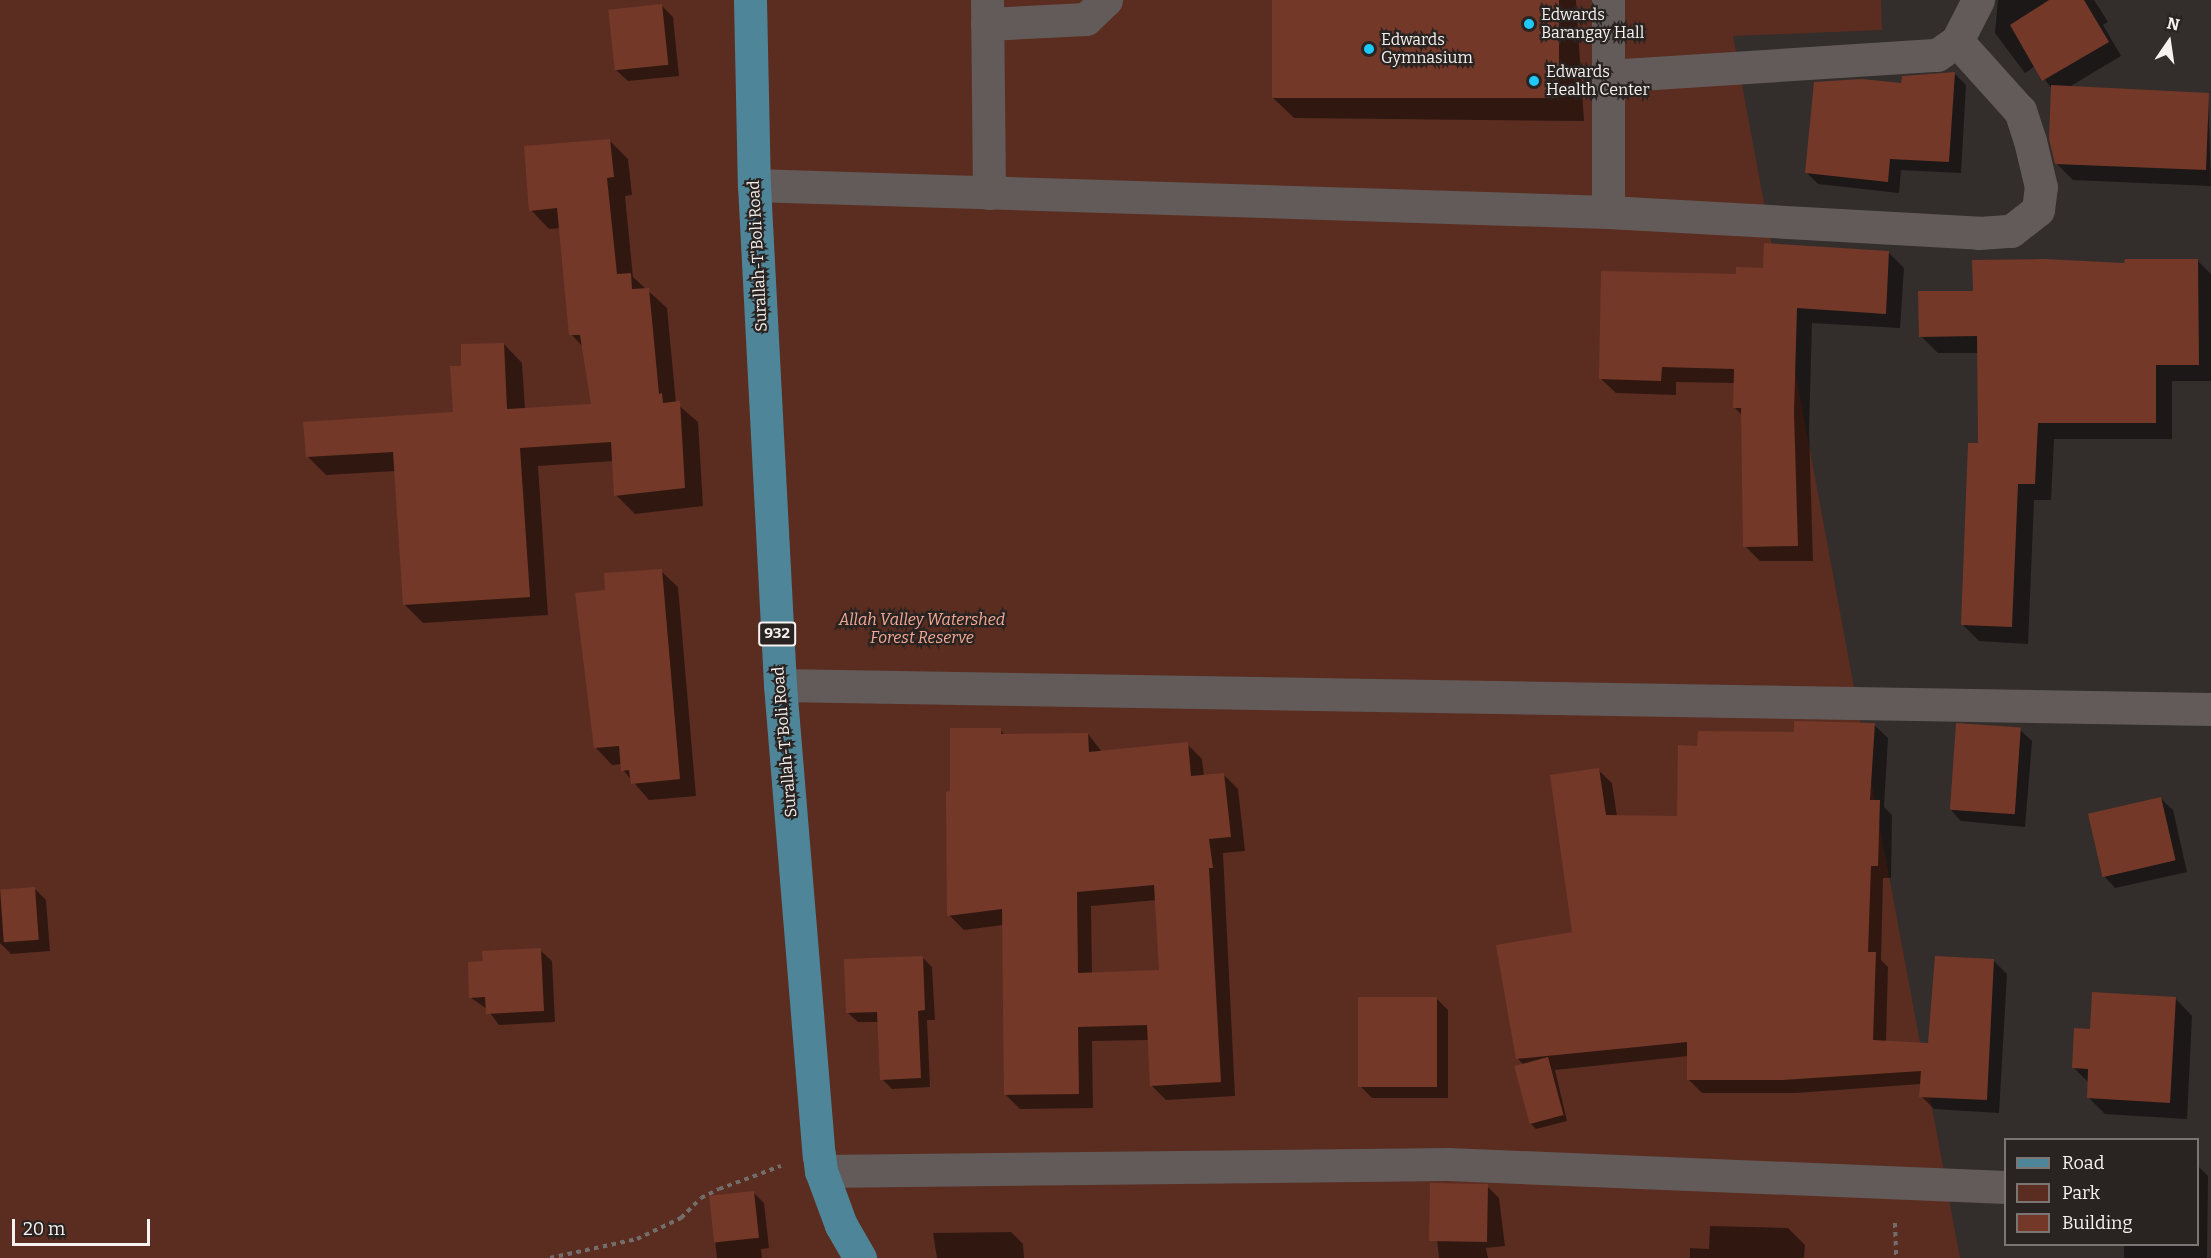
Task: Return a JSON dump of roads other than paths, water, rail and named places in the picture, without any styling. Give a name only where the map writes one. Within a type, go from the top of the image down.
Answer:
[{"type":"main road","name":"Surallah-T'Boli Road","points":[[750,0],[754,185],[780,685],[820,1163],[842,1225],[860,1258]]},
{"type":"street","points":[[989,193],[987,12],[1086,20],[1106,0]]},
{"type":"street","points":[[1608,0],[1608,212]]},
{"type":"street","points":[[1608,76],[1937,55],[1957,41],[1978,0]]},
{"type":"street","points":[[754,185],[1608,212],[1979,233],[2011,231],[2038,210],[2041,187],[2030,141],[2020,111],[1957,41]]},
{"type":"street","points":[[780,685],[2211,709]]},
{"type":"street","points":[[820,1163],[1448,1164],[2004,1187]]},
{"type":"place","name":"Edwards Barangay Hall","points":[[1529,24]]},
{"type":"place","name":"Edwards Gymnasium","points":[[1369,49]]},
{"type":"place","name":"Edwards Health Center","points":[[1534,81]]},
{"type":"park label","name":"Allah Valley Watershed Forest Reserve","points":[[922,629]]}]
